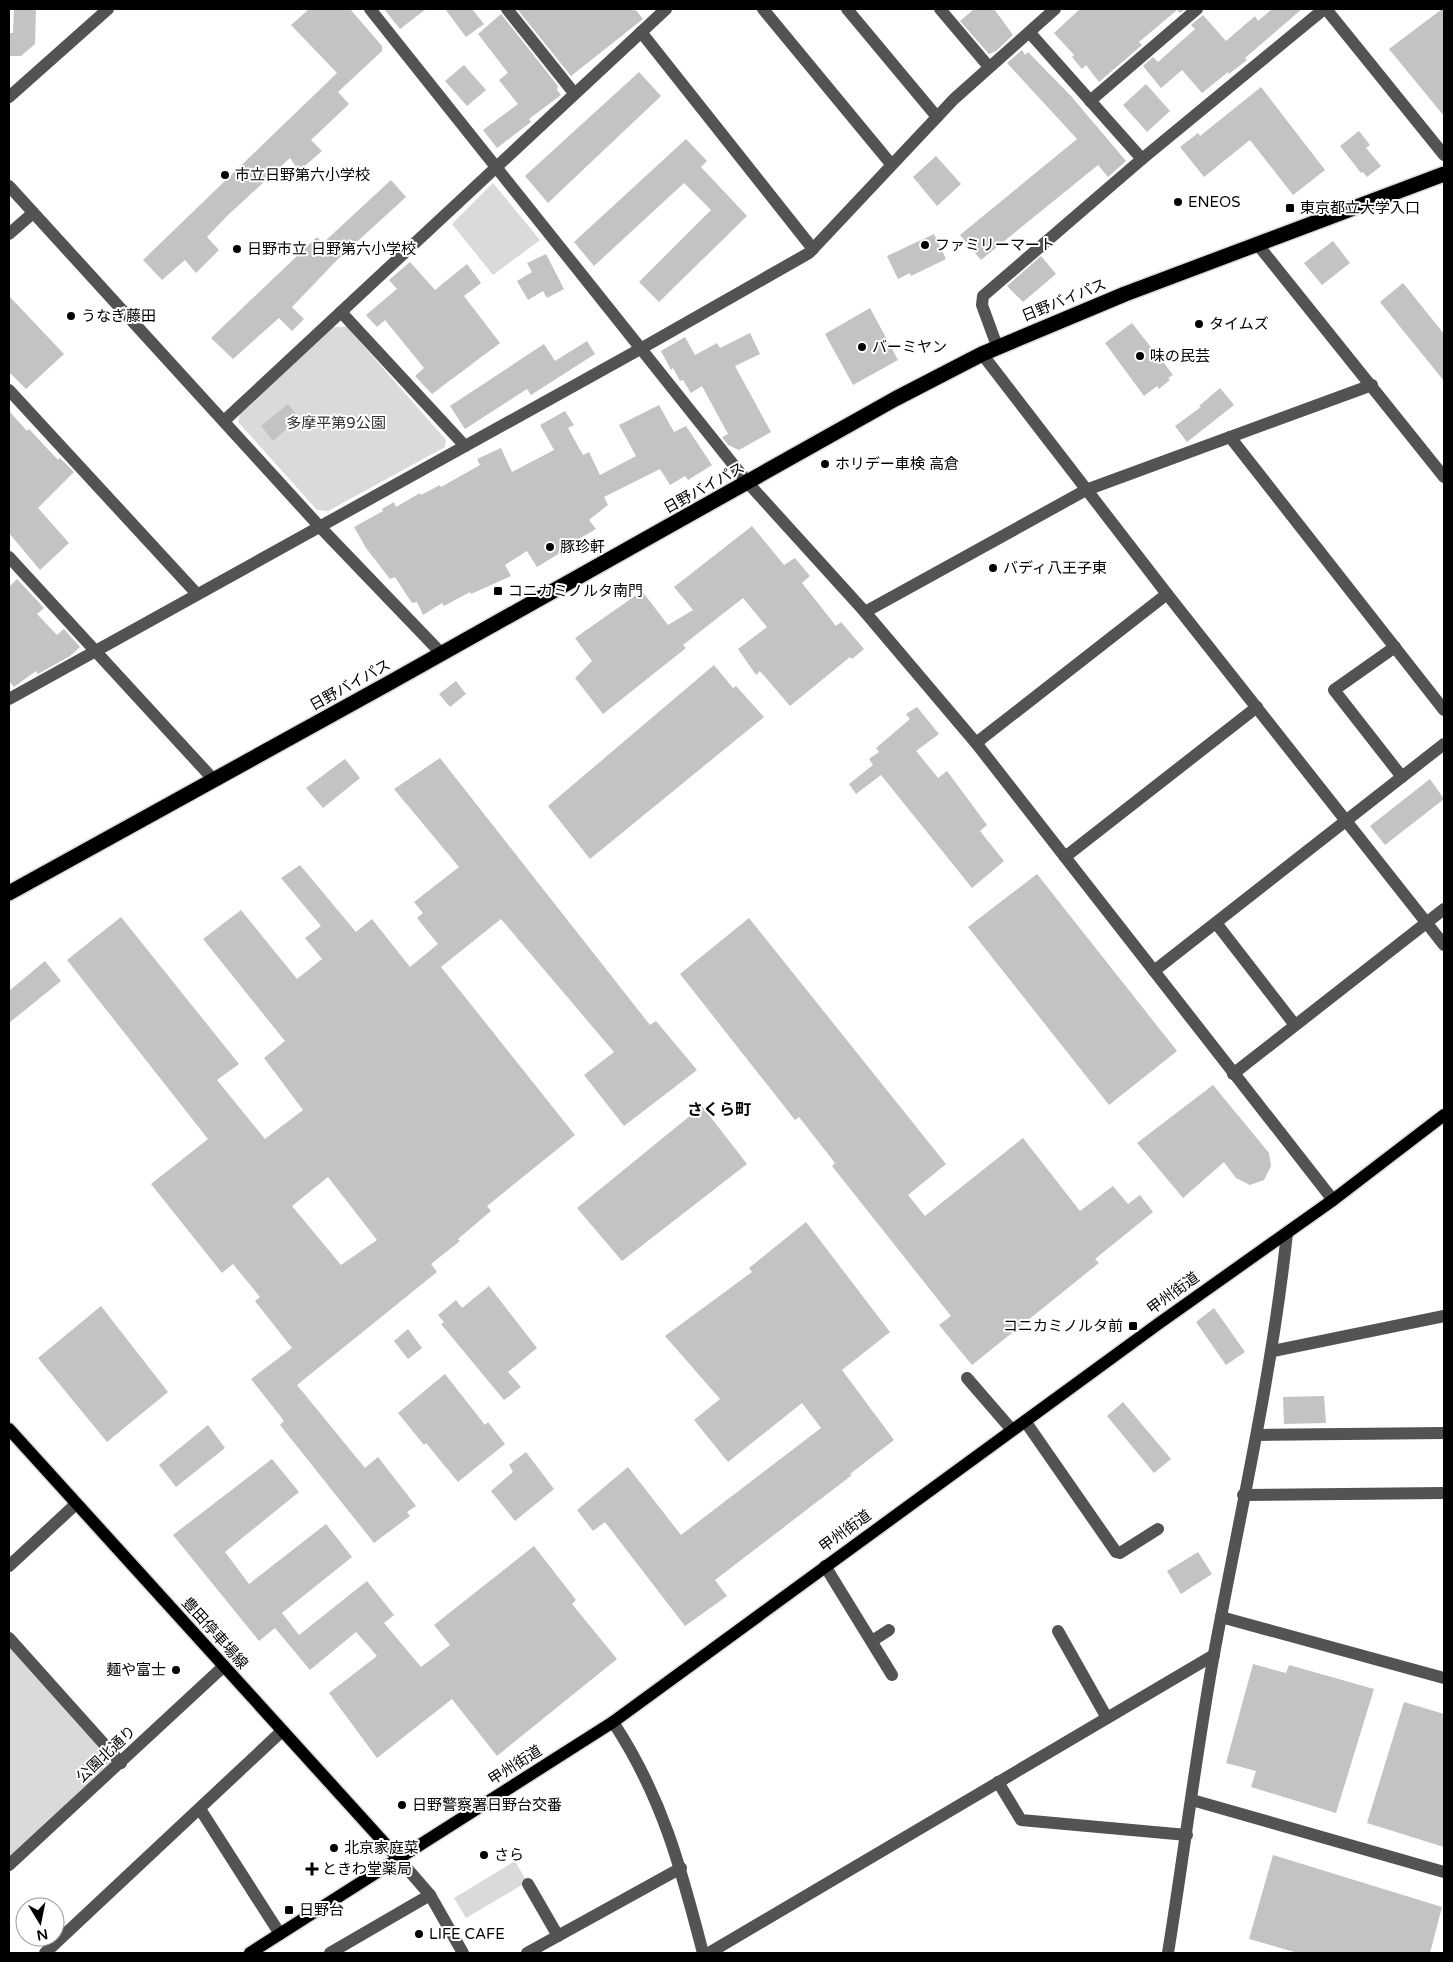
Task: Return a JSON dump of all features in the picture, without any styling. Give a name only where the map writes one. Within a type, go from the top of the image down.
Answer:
[{"type":"highway","name":"日野バイパス","points":[[9,894],[748,483],[895,399],[997,346],[1125,294],[1444,174]]},
{"type":"main road","name":"甲州街道","points":[[250,1953],[612,1722],[1012,1430],[1333,1200],[1444,1115]]},
{"type":"main road","name":"豊田停車場線","points":[[9,1429],[398,1858]]},
{"type":"street","points":[[9,97],[108,9]]},
{"type":"street","points":[[370,9],[642,348],[696,420],[748,483],[865,612],[976,744],[1333,1200]]},
{"type":"street","points":[[507,9],[574,93]]},
{"type":"street","points":[[763,9],[891,164]]},
{"type":"street","points":[[847,9],[936,117]]},
{"type":"street","points":[[940,9],[989,67]]},
{"type":"street","points":[[9,698],[642,348],[813,249],[936,117],[989,67],[1056,9]]},
{"type":"street","points":[[1090,101],[1196,9]]},
{"type":"street","points":[[997,346],[982,305],[983,296],[1142,159],[1325,9],[1444,155]]},
{"type":"street","points":[[224,420],[663,10]]},
{"type":"street","points":[[640,32],[813,249]]},
{"type":"street","points":[[1030,33],[1142,159]]},
{"type":"street","points":[[9,186],[320,527],[441,653]]},
{"type":"street","points":[[9,234],[33,213]]},
{"type":"street","points":[[1258,245],[1444,477]]},
{"type":"street","points":[[341,312],[465,446]]},
{"type":"street","points":[[982,354],[1167,594],[1444,945]]},
{"type":"street","points":[[865,612],[1086,490],[1372,385]]},
{"type":"street","points":[[9,390],[197,594]]},
{"type":"street","points":[[1230,437],[1444,710]]},
{"type":"street","points":[[9,557],[213,779]]},
{"type":"street","points":[[976,744],[1167,594]]},
{"type":"street","points":[[1395,647],[1334,690],[1402,777]]},
{"type":"street","points":[[1065,857],[1257,708]]},
{"type":"street","points":[[1154,971],[1444,744]]},
{"type":"street","points":[[1233,1074],[1444,909]]},
{"type":"street","points":[[1216,923],[1295,1025]]},
{"type":"street","points":[[1168,1953],[1214,1655],[1243,1495],[1258,1435],[1273,1350],[1287,1233]]},
{"type":"street","points":[[1273,1350],[1444,1316]]},
{"type":"street","points":[[967,1378],[1012,1430]]},
{"type":"street","points":[[1025,1421],[1116,1552],[1120,1553],[1158,1529]]},
{"type":"street","points":[[1258,1435],[1444,1433]]},
{"type":"street","points":[[1243,1495],[1444,1493]]},
{"type":"street","points":[[9,1566],[76,1504]]},
{"type":"street","points":[[825,1566],[892,1674]]},
{"type":"street","points":[[1221,1617],[1444,1678]]},
{"type":"street","points":[[872,1641],[889,1630]]},
{"type":"street","points":[[1058,1631],[1107,1718]]},
{"type":"street","points":[[9,1638],[121,1763]]},
{"type":"street","points":[[709,1953],[1214,1655]]},
{"type":"street","name":"公園北通り","points":[[9,1865],[224,1666]]},
{"type":"street","points":[[612,1722],[650,1785],[681,1868],[703,1953]]},
{"type":"street","points":[[45,1953],[282,1731]]},
{"type":"street","points":[[998,1782],[1021,1820],[1187,1835]]},
{"type":"street","points":[[1192,1800],[1444,1872]]},
{"type":"street","points":[[200,1809],[280,1934]]},
{"type":"street","points":[[398,1858],[430,1895],[463,1953]]},
{"type":"street","points":[[527,1953],[681,1868]]},
{"type":"street","points":[[528,1884],[558,1936]]},
{"type":"street","points":[[330,1953],[430,1895]]},
{"type":"green space","points":[[493,183],[540,240],[493,275],[452,224]]},
{"type":"green space","name":"多摩平第9公園","points":[[333,327],[347,327],[446,440],[445,447],[328,511],[317,510],[238,422],[240,414]]},
{"type":"green space","points":[[9,1638],[121,1763],[9,1865]]},
{"type":"green space","points":[[515,1861],[527,1882],[466,1918],[454,1898]]},
{"type":"building","points":[[14,9],[36,9],[35,44],[21,56],[9,56],[9,33],[13,33]]},
{"type":"building","points":[[309,9],[350,9],[382,46],[382,51],[338,92],[349,104],[311,140],[322,151],[299,171],[290,158],[227,216],[207,237],[219,250],[196,273],[185,260],[162,280],[143,260],[337,73],[291,25]]},
{"type":"building","points":[[384,9],[426,9],[400,29]]},
{"type":"building","points":[[445,9],[472,9],[484,24],[466,37]]},
{"type":"building","points":[[517,9],[635,9],[643,19],[571,76]]},
{"type":"building","points":[[974,9],[994,9],[1013,35],[996,51],[989,54],[960,21]]},
{"type":"building","points":[[1080,9],[1185,9],[1180,13],[1177,10],[1139,42],[1142,45],[1099,82],[1086,65],[1082,69],[1072,57],[1074,55],[1054,33]]},
{"type":"building","points":[[1272,9],[1302,9],[1245,58],[1247,60],[1229,74],[1228,72],[1202,93],[1182,70],[1161,88],[1143,66],[1153,57],[1158,62],[1195,29],[1191,25],[1203,15],[1226,41],[1255,16],[1258,21]]},
{"type":"building","points":[[1444,9],[1444,116],[1389,49]]},
{"type":"building","points":[[501,14],[558,86],[557,90],[561,95],[529,119],[531,122],[497,148],[483,130],[518,104],[499,80],[508,73],[478,34]]},
{"type":"building","points":[[1022,50],[1025,55],[1028,52],[1071,96],[1126,161],[1108,177],[1098,165],[981,260],[960,235],[1077,139],[1007,63]]},
{"type":"building","points":[[464,65],[486,90],[467,106],[445,81]]},
{"type":"building","points":[[639,72],[661,96],[548,203],[525,176]]},
{"type":"building","points":[[1146,84],[1170,111],[1147,132],[1123,105]]},
{"type":"building","points":[[1261,87],[1325,170],[1293,195],[1250,140],[1204,177],[1180,147],[1198,133],[1200,136]]},
{"type":"building","points":[[1359,131],[1370,145],[1366,148],[1381,166],[1367,177],[1363,172],[1361,173],[1340,146]]},
{"type":"building","points":[[686,139],[707,161],[701,167],[747,216],[659,302],[639,282],[711,210],[684,183],[594,266],[574,242]]},
{"type":"building","points":[[936,156],[961,184],[937,206],[913,177]]},
{"type":"building","points":[[391,180],[406,197],[338,259],[292,307],[304,319],[292,331],[279,318],[233,359],[211,338],[317,237],[323,243]]},
{"type":"building","name":"ファミリーマート","points":[[934,234],[946,259],[911,276],[910,273],[898,279],[887,256]]},
{"type":"building","points":[[1333,241],[1350,263],[1322,285],[1304,263]]},
{"type":"building","points":[[546,254],[564,289],[547,298],[543,291],[528,300],[517,281],[532,272],[527,263]]},
{"type":"building","points":[[1041,256],[1056,274],[1023,302],[1007,286]]},
{"type":"building","points":[[410,262],[435,290],[467,264],[481,283],[464,296],[500,343],[432,394],[415,376],[424,368],[385,320],[377,327],[366,315],[397,289],[389,280]]},
{"type":"building","points":[[1403,283],[1444,334],[1444,381],[1380,302]]},
{"type":"building","points":[[9,296],[64,354],[26,389],[9,372]]},
{"type":"building","name":"バーミヤン","points":[[870,308],[898,360],[853,385],[825,334]]},
{"type":"building","name":"味の民芸","points":[[1132,323],[1153,350],[1158,347],[1168,360],[1164,363],[1173,375],[1159,389],[1157,386],[1144,396],[1105,343]]},
{"type":"building","points":[[750,333],[760,354],[735,366],[771,432],[739,450],[728,445],[722,437],[728,434],[702,386],[691,393],[683,380],[680,381],[673,368],[671,370],[661,351],[685,337],[695,355],[717,343],[720,348]]},
{"type":"building","points":[[587,341],[595,354],[531,395],[527,389],[465,429],[450,406],[544,344],[555,361]]},
{"type":"building","points":[[1220,388],[1234,405],[1187,442],[1175,426],[1201,407],[1199,406]]},
{"type":"building","points":[[288,404],[299,418],[273,441],[261,426]]},
{"type":"building","points":[[659,405],[674,432],[686,426],[712,465],[688,480],[685,476],[670,485],[660,469],[604,497],[608,505],[589,520],[596,529],[572,543],[573,545],[537,567],[527,551],[505,565],[511,576],[471,594],[470,592],[444,606],[442,603],[423,615],[417,602],[412,603],[395,577],[390,579],[366,548],[354,527],[383,511],[382,509],[394,502],[396,507],[420,493],[421,495],[440,485],[441,487],[480,465],[477,459],[501,448],[512,472],[554,450],[540,425],[565,411],[574,425],[568,428],[583,455],[589,452],[600,475],[636,456],[619,425]]},
{"type":"building","points":[[9,411],[27,431],[29,429],[58,460],[60,458],[74,472],[38,508],[69,543],[40,570],[9,533]]},
{"type":"building","points":[[752,526],[784,565],[795,558],[810,576],[802,583],[836,626],[841,622],[864,649],[852,659],[850,657],[790,706],[760,671],[756,675],[738,649],[767,627],[743,598],[683,645],[686,648],[603,714],[575,678],[592,661],[575,638],[642,591],[668,625],[693,610],[674,587]]},
{"type":"building","points":[[17,579],[44,608],[37,614],[57,635],[64,629],[80,647],[70,656],[38,674],[36,671],[14,687],[9,681],[9,587]]},
{"type":"building","points":[[714,665],[733,688],[736,686],[764,717],[590,859],[548,806]]},
{"type":"building","points":[[456,681],[466,694],[450,707],[439,694]]},
{"type":"building","points":[[917,707],[939,734],[916,751],[938,778],[947,771],[987,825],[980,831],[1004,861],[972,888],[881,775],[856,794],[849,784],[873,765],[869,759],[879,752],[876,748],[910,719],[906,714]]},
{"type":"building","points":[[440,758],[650,1025],[656,1021],[697,1070],[624,1126],[584,1075],[614,1052],[501,919],[441,967],[575,1135],[487,1206],[491,1211],[458,1239],[460,1241],[431,1264],[437,1272],[297,1385],[365,1468],[378,1457],[416,1506],[407,1512],[410,1516],[374,1543],[280,1425],[284,1421],[251,1379],[292,1348],[255,1301],[260,1297],[233,1264],[222,1273],[151,1184],[208,1139],[67,960],[121,917],[239,1064],[217,1080],[265,1139],[303,1110],[264,1058],[285,1041],[203,939],[241,910],[297,979],[322,959],[305,938],[321,926],[281,878],[300,865],[356,932],[372,919],[410,967],[438,944],[417,918],[423,913],[414,902],[459,867],[394,789]],"holes":[[[328,1177],[377,1240],[341,1265],[292,1206]]]},
{"type":"building","points":[[345,759],[360,778],[323,808],[306,788]]},
{"type":"building","points":[[1430,779],[1444,799],[1385,845],[1370,826]]},
{"type":"building","points":[[1037,874],[1177,1051],[1109,1105],[968,927]]},
{"type":"building","points":[[749,918],[946,1164],[908,1195],[925,1216],[1023,1138],[1080,1211],[1113,1186],[1128,1204],[1140,1195],[1153,1212],[1095,1259],[1099,1263],[972,1365],[939,1325],[951,1316],[832,1166],[835,1163],[799,1117],[795,1120],[680,974]]},
{"type":"building","points":[[45,961],[61,981],[9,1023],[9,991]]},
{"type":"building","points":[[1213,1085],[1269,1153],[1271,1166],[1264,1180],[1250,1185],[1236,1178],[1224,1162],[1183,1198],[1137,1143]]},
{"type":"building","points":[[702,1106],[747,1164],[622,1261],[577,1208]]},
{"type":"building","points":[[806,1222],[890,1332],[842,1370],[894,1440],[850,1474],[852,1475],[715,1580],[727,1596],[685,1626],[605,1522],[593,1531],[577,1510],[628,1467],[681,1535],[821,1428],[802,1403],[728,1462],[694,1420],[720,1399],[665,1336],[752,1272],[749,1268]]},
{"type":"building","points":[[489,1286],[537,1348],[508,1372],[521,1387],[504,1400],[441,1324],[444,1322],[438,1315],[456,1300],[462,1308]]},
{"type":"building","points":[[101,1306],[168,1392],[107,1442],[38,1358]]},
{"type":"building","points":[[1214,1308],[1245,1352],[1226,1365],[1196,1322]]},
{"type":"building","points":[[408,1329],[422,1348],[408,1359],[394,1341]]},
{"type":"building","points":[[445,1374],[485,1425],[488,1422],[505,1444],[458,1482],[398,1413]]},
{"type":"building","points":[[1324,1396],[1326,1423],[1284,1424],[1283,1397]]},
{"type":"building","points":[[1123,1402],[1171,1459],[1154,1473],[1107,1416]]},
{"type":"building","points":[[208,1425],[225,1448],[176,1487],[159,1465]]},
{"type":"building","points":[[526,1452],[554,1489],[515,1521],[491,1491],[513,1472],[509,1465]]},
{"type":"building","points":[[272,1459],[299,1492],[225,1552],[249,1584],[326,1524],[352,1557],[282,1613],[299,1635],[367,1581],[394,1615],[384,1623],[421,1667],[450,1645],[434,1625],[534,1546],[576,1600],[572,1604],[617,1659],[497,1756],[452,1699],[377,1758],[329,1693],[377,1656],[356,1632],[310,1670],[275,1628],[259,1641],[173,1535]]},
{"type":"building","points":[[1198,1552],[1212,1574],[1181,1594],[1167,1571]]},
{"type":"building","points":[[1253,1664],[1286,1673],[1289,1665],[1374,1689],[1336,1813],[1251,1787],[1256,1771],[1226,1763]]},
{"type":"building","points":[[1404,1702],[1444,1714],[1444,1847],[1367,1823]]},
{"type":"building","points":[[1273,1855],[1442,1907],[1430,1953],[1298,1953],[1249,1939]]},
{"type":"place","name":"市立日野第六小学校","points":[[225,175]]},
{"type":"place","name":"ENEOS","points":[[1178,202]]},
{"type":"place","name":"東京都立大学入口","points":[[1290,208]]},
{"type":"place","name":"ファミリーマート","points":[[925,245]]},
{"type":"place","name":"日野市立 日野第六小学校","points":[[237,249]]},
{"type":"place","name":"うなぎ藤田","points":[[71,316]]},
{"type":"place","name":"タイムズ","points":[[1199,324]]},
{"type":"place","name":"バーミヤン","points":[[862,347]]},
{"type":"place","name":"味の民芸","points":[[1140,356]]},
{"type":"place","name":"ホリデー車検 高倉","points":[[825,464]]},
{"type":"place","name":"豚珍軒","points":[[550,547]]},
{"type":"place","name":"バディ八王子東","points":[[993,568]]},
{"type":"place","name":"コニカミノルタ南門","points":[[498,591]]},
{"type":"place","name":"コニカミノルタ前","points":[[1133,1326]]},
{"type":"place","name":"麺や富士","points":[[176,1670]]},
{"type":"place","name":"日野警察署日野台交番","points":[[402,1805]]},
{"type":"place","name":"北京家庭菜","points":[[334,1848]]},
{"type":"place","name":"さら","points":[[484,1855]]},
{"type":"place","name":"ときわ堂薬局","points":[[312,1869]]},
{"type":"place","name":"日野台","points":[[289,1910]]},
{"type":"place","name":"LIFE CAFE","points":[[419,1934]]},
{"type":"district","name":"さくら町","points":[[719,1109]]}]
